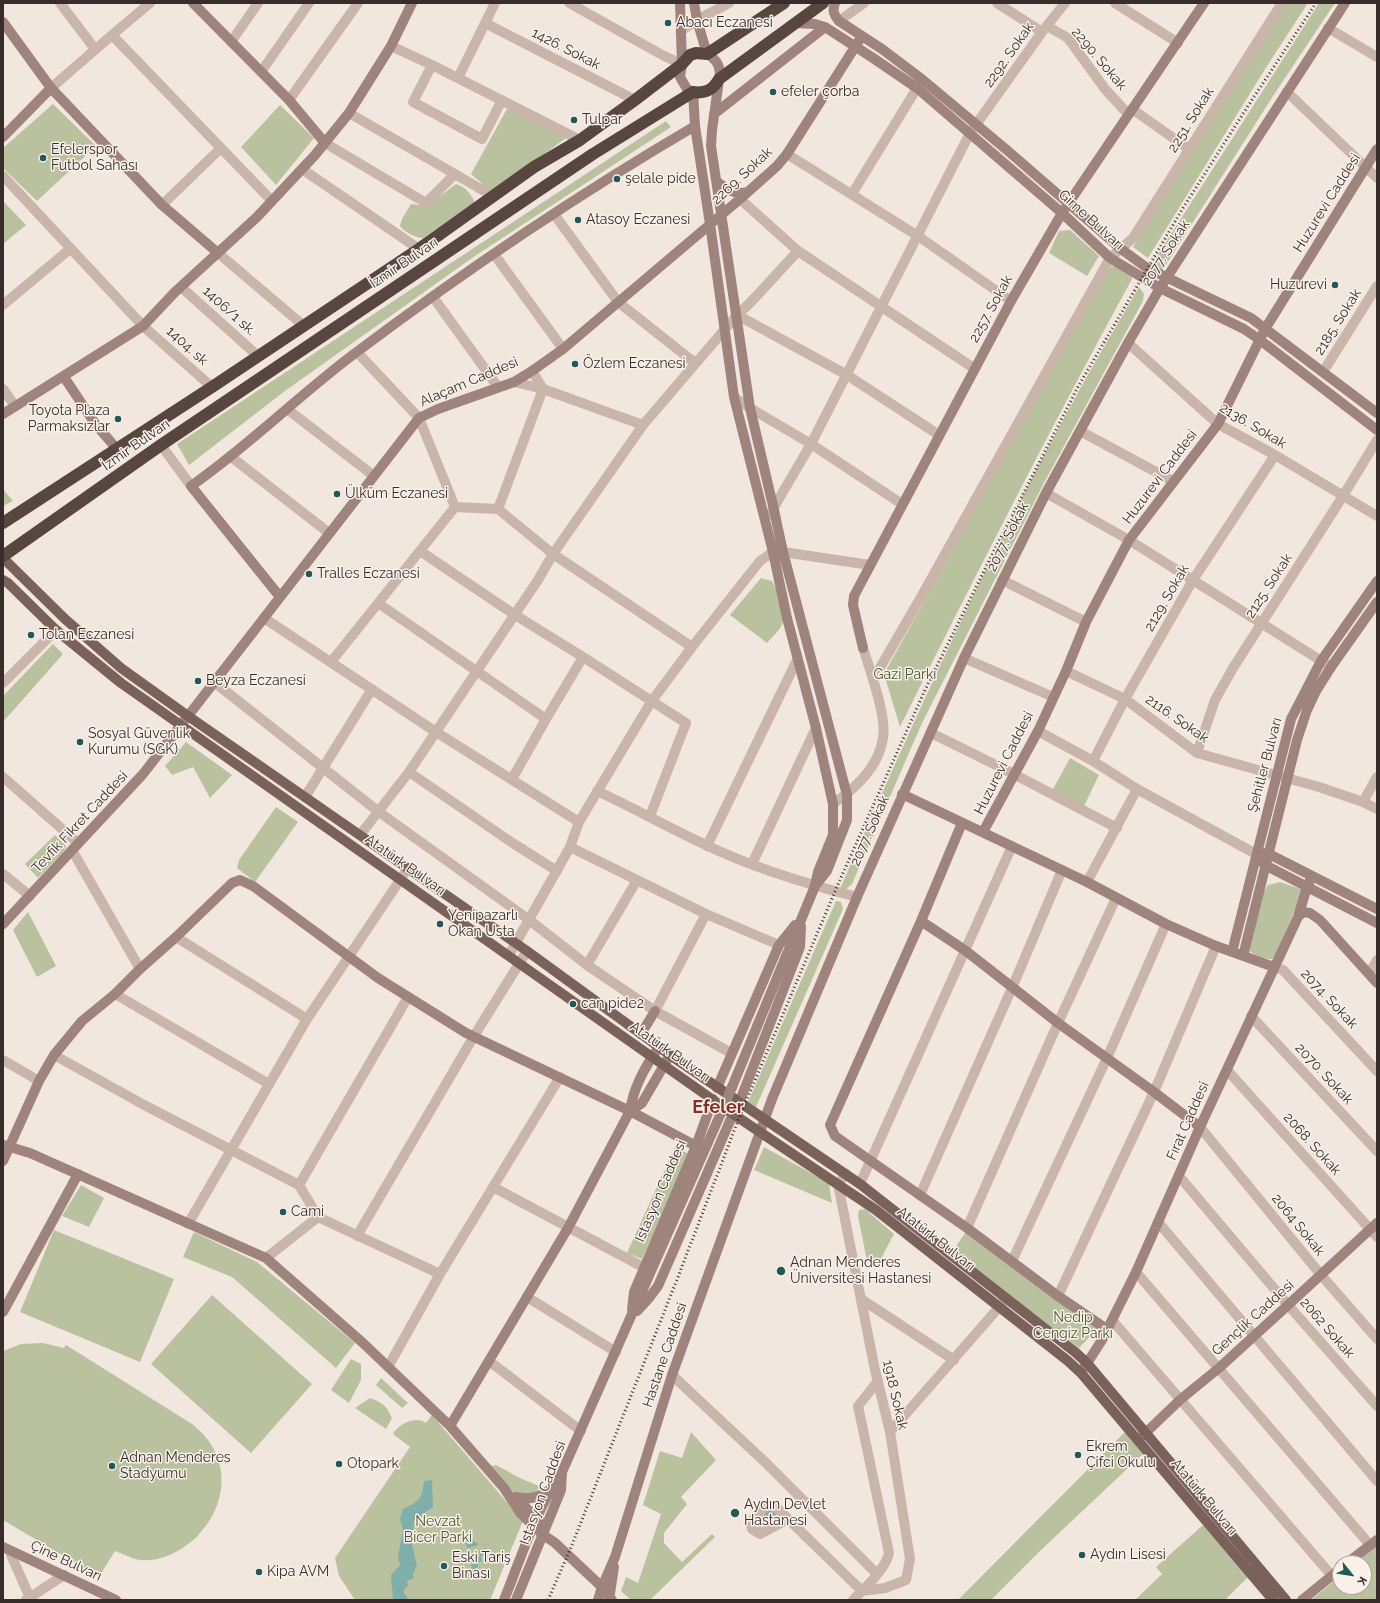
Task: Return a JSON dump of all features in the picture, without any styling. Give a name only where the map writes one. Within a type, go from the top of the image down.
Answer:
[{"type":"highway","name":"İzmir Bulvarı","points":[[3,557],[161,446],[593,154],[693,92],[706,92],[711,89],[719,79],[823,3]]},
{"type":"highway","name":"İzmir Bulvarı","points":[[3,522],[304,326],[419,249],[534,167],[580,140],[682,64],[690,55],[696,53],[707,54],[780,4]]},
{"type":"main road","name":"Atatürk Bulvarı","points":[[3,557],[65,619],[122,668],[188,716],[527,951],[717,1088],[860,1184],[1075,1352],[1087,1363],[1286,1600]]},
{"type":"main road","name":"Atatürk Bulvarı","points":[[3,580],[8,583],[56,630],[121,683],[652,1057],[876,1210],[1068,1361],[1081,1373],[1273,1600]]},
{"type":"street","points":[[60,3],[96,50]]},
{"type":"street","points":[[3,137],[51,88],[150,3]]},
{"type":"street","points":[[193,3],[289,100],[325,143],[426,203],[455,174]]},
{"type":"street","points":[[230,42],[258,3]]},
{"type":"street","points":[[261,72],[310,3]]},
{"type":"street","points":[[289,100],[358,3]]},
{"type":"street","points":[[3,414],[143,326],[181,287],[272,201],[325,143],[360,98],[391,46],[412,3]]},
{"type":"street","points":[[458,78],[495,3]]},
{"type":"street","points":[[569,3],[664,56],[682,64]]},
{"type":"street","points":[[680,3],[682,64],[680,77],[687,88],[693,92],[695,126],[734,396],[765,520],[778,552],[847,795],[847,820],[828,871],[815,886]]},
{"type":"street","points":[[694,3],[697,20],[707,54],[713,57],[719,67],[719,79],[711,146],[720,215],[737,315],[750,408],[774,510],[778,552],[797,660],[816,728],[833,804],[833,835],[818,872],[815,886],[802,916],[779,945],[717,1088]]},
{"type":"street","points":[[681,31],[697,20],[729,3]]},
{"type":"street","points":[[835,3],[832,9],[834,16],[839,21],[864,3]]},
{"type":"street","name":"2290. Sokak","points":[[997,3],[1044,29],[1068,38],[1105,89],[1130,112],[1189,149]]},
{"type":"street","name":"2292. Sokak","points":[[765,520],[774,510],[811,444],[974,129],[1064,3]]},
{"type":"street","points":[[1115,3],[1178,44]]},
{"type":"street","name":"2257. Sokak","points":[[873,680],[863,648],[853,605],[854,596],[1011,301],[1062,213],[1178,44],[1204,3]]},
{"type":"street","name":"2251. Sokak","points":[[1110,258],[1133,238],[1282,3]]},
{"type":"street","name":"2077. Sokak","points":[[765,1120],[772,1099],[902,794],[964,658],[1046,493],[1128,343],[1160,288],[1344,3]]},
{"type":"street","name":"Girne Bulvarı","points":[[839,21],[923,80],[1110,258],[1160,288],[1244,329],[1377,430]]},
{"type":"street","points":[[3,22],[51,88],[162,205],[304,326]]},
{"type":"street","name":"1426. Sokak","points":[[485,22],[635,100]]},
{"type":"street","name":"Girne Bulvarı","points":[[795,23],[816,24],[825,27],[855,46],[974,129],[1068,204],[1121,249],[1147,268],[1251,318],[1377,413]]},
{"type":"street","points":[[714,114],[825,27]]},
{"type":"street","points":[[1328,28],[1377,57]]},
{"type":"street","points":[[112,35],[272,201]]},
{"type":"street","name":"2269. Sokak","points":[[710,224],[777,166],[787,154],[862,36]]},
{"type":"street","points":[[391,46],[432,65],[580,140]]},
{"type":"street","points":[[432,65],[413,102],[482,139],[502,100]]},
{"type":"street","points":[[852,194],[917,88]]},
{"type":"street","points":[[1287,92],[1377,178]]},
{"type":"street","points":[[349,113],[493,196]]},
{"type":"street","points":[[191,486],[357,352],[432,297],[623,168],[695,126]]},
{"type":"street","points":[[162,205],[221,148]]},
{"type":"street","name":"Huzurevi Caddesi","points":[[984,832],[1038,731],[1066,671],[1086,622],[1129,540],[1218,424],[1265,329],[1377,150]]},
{"type":"street","points":[[787,154],[918,236],[1011,301]]},
{"type":"street","points":[[302,169],[419,249]]},
{"type":"street","name":"1404. sk","points":[[3,176],[143,326],[212,387]]},
{"type":"street","points":[[716,181],[731,192],[740,194],[748,192]]},
{"type":"street","points":[[740,199],[798,251],[975,369]]},
{"type":"street","points":[[554,214],[618,302],[695,363]]},
{"type":"street","name":"Alaçam Caddesi","points":[[188,716],[420,418],[438,408],[514,382],[532,371],[563,349],[710,224]]},
{"type":"street","points":[[3,305],[70,249]]},
{"type":"street","points":[[360,835],[409,772],[515,615],[553,554],[643,425],[725,328],[750,304],[798,251]]},
{"type":"street","points":[[494,254],[563,349]]},
{"type":"street","points":[[833,804],[847,795],[865,778],[876,759],[884,738],[883,725],[873,680],[926,590],[1110,258]]},
{"type":"street","name":"2185. Sokak","points":[[1323,372],[1377,286]]},
{"type":"street","name":"1406/1 sk.","points":[[181,287],[258,356]]},
{"type":"street","points":[[432,297],[498,387]]},
{"type":"street","points":[[737,315],[847,375],[939,435]]},
{"type":"street","name":"2136. Sokak","points":[[1128,343],[1218,424],[1275,455],[1377,516]]},
{"type":"street","points":[[357,352],[420,418],[456,507]]},
{"type":"street","points":[[532,371],[543,389]]},
{"type":"street","points":[[64,377],[96,425],[116,449]]},
{"type":"street","points":[[514,382],[543,389],[643,425]]},
{"type":"street","points":[[3,389],[15,406]]},
{"type":"street","points":[[498,509],[543,389]]},
{"type":"street","points":[[734,396],[750,408],[811,444],[902,504]]},
{"type":"street","points":[[287,409],[374,476]]},
{"type":"street","points":[[1080,431],[1173,481]]},
{"type":"street","name":"2125. Sokak","points":[[1197,753],[1215,700],[1232,668],[1262,624],[1377,440]]},
{"type":"street","points":[[161,446],[280,597]]},
{"type":"street","name":"2129. Sokak","points":[[1093,761],[1125,700],[1193,580],[1275,455]]},
{"type":"street","points":[[230,456],[329,533]]},
{"type":"street","points":[[1046,493],[1129,540],[1331,667]]},
{"type":"street","points":[[456,507],[498,509],[553,554],[692,647]]},
{"type":"street","points":[[331,662],[456,507]]},
{"type":"street","points":[[420,551],[515,615],[686,723],[650,816]]},
{"type":"street","points":[[509,955],[570,847],[578,822],[651,702],[692,647],[760,561],[778,552],[870,565]]},
{"type":"street","points":[[1002,580],[1086,622]]},
{"type":"street","name":"Şehitler Bulvarı","points":[[1232,952],[1256,854],[1278,776],[1291,718],[1321,661],[1377,581]]},
{"type":"street","points":[[378,603],[546,718]]},
{"type":"street","name":"Şehitler Bulvarı","points":[[1243,956],[1267,853],[1297,740],[1307,710],[1331,667],[1376,605]]},
{"type":"street","points":[[264,618],[436,732],[578,822]]},
{"type":"street","points":[[3,683],[56,630]]},
{"type":"street","points":[[512,780],[546,718],[583,657]]},
{"type":"street","points":[[964,658],[1053,697]]},
{"type":"street","points":[[707,846],[797,660]]},
{"type":"street","name":"2116. Sokak","points":[[1066,671],[1125,700],[1197,753],[1288,778],[1363,802],[1377,809]]},
{"type":"street","points":[[214,682],[379,812],[528,919],[587,965],[655,1011],[731,1053]]},
{"type":"street","points":[[305,797],[372,689]]},
{"type":"street","name":"Tevfik Fikret Caddesi","points":[[3,924],[143,774],[188,716]]},
{"type":"street","points":[[752,864],[816,728]]},
{"type":"street","points":[[1038,731],[1093,761],[1137,789],[1256,854],[1265,866],[1377,922]]},
{"type":"street","points":[[931,733],[1014,774],[1116,828]]},
{"type":"street","points":[[409,772],[556,871]]},
{"type":"street","points":[[1363,802],[1377,777]]},
{"type":"street","points":[[3,778],[75,847],[140,969]]},
{"type":"street","points":[[1087,882],[1137,789]]},
{"type":"street","points":[[597,791],[650,816],[707,846],[752,864],[815,886],[857,897]]},
{"type":"street","points":[[902,794],[1087,882],[1166,924],[1216,946],[1274,967]]},
{"type":"street","points":[[962,822],[921,921],[830,1125],[835,1136],[967,1228],[1058,1296],[1108,1330]]},
{"type":"street","points":[[860,1184],[1012,846]]},
{"type":"street","points":[[570,847],[706,914],[779,945]]},
{"type":"street","points":[[1256,854],[1267,853],[1377,909]]},
{"type":"street","points":[[188,1224],[308,1019],[348,956],[408,868]]},
{"type":"street","points":[[920,1195],[1012,988],[1062,870]]},
{"type":"street","points":[[3,874],[30,896]]},
{"type":"street","name":"Fırat Caddesi","points":[[1081,1373],[1108,1330],[1136,1272],[1200,1127],[1298,917],[1312,876]]},
{"type":"street","points":[[3,1161],[6,1146],[54,1054],[82,1021],[115,994],[232,883],[240,880],[253,886],[378,978],[474,1036],[630,1111],[696,1146]]},
{"type":"street","points":[[587,965],[637,880]]},
{"type":"street","points":[[967,1228],[1058,1023],[1116,898]]},
{"type":"street","points":[[1298,917],[1303,912],[1310,913],[1320,920],[1377,983]]},
{"type":"street","points":[[641,1034],[655,1011],[706,914]]},
{"type":"street","points":[[739,1103],[800,947],[802,916]]},
{"type":"street","name":"Istasyon Caddesi","points":[[516,1600],[561,1490],[562,1472],[632,1317],[721,1113],[802,916]]},
{"type":"street","points":[[921,921],[966,951],[1058,1023],[1200,1127]]},
{"type":"street","points":[[1012,1261],[1107,1058],[1166,924]]},
{"type":"street","points":[[176,937],[308,1019]]},
{"type":"street","points":[[1058,1296],[1154,1092],[1216,946]]},
{"type":"street","points":[[358,1236],[474,1036],[527,951]]},
{"type":"street","points":[[1369,974],[1377,960]]},
{"type":"street","name":"2074. Sokak","points":[[1274,967],[1283,970],[1377,1071]]},
{"type":"street","points":[[115,994],[269,1084]]},
{"type":"street","points":[[299,1185],[408,997]]},
{"type":"street","name":"2070. Sokak","points":[[1251,1016],[1377,1151]]},
{"type":"street","points":[[450,1426],[568,1228],[630,1111],[632,1099],[652,1057],[659,1047]]},
{"type":"street","points":[[54,1054],[146,1106],[299,1185],[318,1217],[440,1274]]},
{"type":"street","points":[[630,1111],[642,1103],[670,1055]]},
{"type":"street","points":[[3,1060],[39,1081]]},
{"type":"street","name":"2068. Sokak","points":[[1227,1070],[1375,1229]]},
{"type":"street","points":[[388,1367],[440,1274],[560,1077]]},
{"type":"street","name":"Istasyon Caddesi","points":[[632,1317],[634,1292],[643,1267],[696,1146],[713,1099]]},
{"type":"street","points":[[632,1317],[658,1286],[734,1114]]},
{"type":"street","name":"Hastane Caddesi","points":[[598,1600],[615,1557],[672,1375],[765,1120]]},
{"type":"street","name":"2064 Sokak","points":[[1200,1127],[1321,1275],[1377,1340]]},
{"type":"street","points":[[6,1146],[25,1150],[266,1258],[361,1341],[450,1426],[504,1488],[521,1514],[536,1522]]},
{"type":"street","points":[[3,1312],[78,1174]]},
{"type":"street","points":[[838,1184],[846,1174]]},
{"type":"street","name":"2062 Sokak","points":[[1179,1176],[1288,1305],[1377,1406]]},
{"type":"street","name":"1918 Sokak","points":[[838,1184],[878,1381],[890,1432],[910,1559],[906,1580],[885,1588],[862,1591]]},
{"type":"street","points":[[493,1187],[643,1267]]},
{"type":"street","points":[[266,1258],[318,1217]]},
{"type":"street","points":[[1158,1222],[1377,1481]]},
{"type":"street","name":"Gençlik Caddesi","points":[[1138,1440],[1181,1399],[1219,1368],[1321,1275],[1375,1229]]},
{"type":"street","points":[[1136,1272],[1373,1542],[1358,1555]]},
{"type":"street","points":[[526,1297],[616,1352]]},
{"type":"street","points":[[890,1432],[1000,1308],[1007,1298]]},
{"type":"street","points":[[861,1299],[954,1360]]},
{"type":"street","points":[[1112,1320],[1332,1576],[1302,1600]]},
{"type":"street","points":[[489,1362],[581,1431]]},
{"type":"street","points":[[672,1375],[766,1463],[876,1574]]},
{"type":"street","points":[[853,1600],[876,1574],[888,1558],[889,1553],[858,1406],[878,1381]]},
{"type":"street","points":[[504,1600],[536,1522],[551,1489],[562,1472]]},
{"type":"street","points":[[504,1488],[515,1497],[554,1542],[602,1587],[610,1599]]},
{"type":"street","points":[[515,1497],[525,1499],[535,1498],[551,1489]]},
{"type":"street","points":[[788,1519],[862,1591]]},
{"type":"street","name":"Çine Bulvarı","points":[[3,1547],[102,1600]]},
{"type":"street","points":[[7,1554],[29,1599],[61,1577]]},
{"type":"street","name":"Çine Bulvarı","points":[[7,1554],[116,1600]]},
{"type":"street","points":[[586,1572],[596,1574],[601,1572],[609,1566],[615,1557]]},
{"type":"street","points":[[610,1599],[615,1557]]},
{"type":"street","points":[[586,1572],[598,1600]]},
{"type":"green space","points":[[1284,3],[1308,3],[1267,66],[1148,258],[1133,247]]},
{"type":"green space","points":[[1319,3],[1335,3],[1275,93],[1162,271],[1150,267]]},
{"type":"green space","name":"Efelerspor Futbol Sahası","points":[[53,104],[96,146],[37,201],[3,168],[3,148]]},
{"type":"green space","points":[[280,105],[314,138],[276,185],[241,147]]},
{"type":"green space","points":[[508,107],[566,138],[492,192],[471,174]]},
{"type":"green space","points":[[666,121],[671,127],[472,258],[285,391],[189,465],[177,444]]},
{"type":"green space","points":[[456,184],[467,191],[475,202],[423,238],[410,234],[400,226],[402,219],[411,204],[427,206]]},
{"type":"green space","points":[[3,201],[26,225],[3,244]]},
{"type":"green space","points":[[1070,230],[1099,256],[1087,276],[1049,253],[1059,231]]},
{"type":"green space","name":"Gazi Parkı","points":[[1112,266],[1124,267],[1131,272],[1132,279],[1072,390],[956,614],[900,727],[884,674],[1106,273]]},
{"type":"green space","points":[[1139,287],[1144,294],[1143,301],[1045,481],[922,723],[852,884],[842,893],[839,891],[867,827],[984,573],[1015,510],[1088,374]]},
{"type":"green space","points":[[3,489],[13,501],[3,506]]},
{"type":"green space","points":[[761,578],[772,581],[776,588],[783,616],[783,623],[767,643],[730,615]]},
{"type":"green space","points":[[53,644],[63,654],[3,722],[3,696]]},
{"type":"green space","points":[[186,742],[232,775],[210,798],[193,767],[172,775],[165,766]]},
{"type":"green space","points":[[1070,758],[1099,775],[1084,806],[1052,791]]},
{"type":"green space","points":[[276,807],[298,822],[255,882],[237,868],[239,860]]},
{"type":"green space","points":[[55,835],[66,846],[64,851],[38,878],[25,864]]},
{"type":"green space","points":[[1280,882],[1303,890],[1275,959],[1268,959],[1248,950],[1263,893],[1268,885]]},
{"type":"green space","points":[[836,901],[841,902],[843,909],[756,1107],[748,1102]]},
{"type":"green space","points":[[28,912],[56,966],[37,977],[13,930]]},
{"type":"green space","points":[[675,1147],[689,1154],[642,1259],[627,1253]]},
{"type":"green space","points":[[764,1147],[829,1183],[832,1203],[754,1170]]},
{"type":"green space","points":[[81,1185],[104,1198],[89,1227],[62,1216]]},
{"type":"green space","points":[[865,1209],[894,1234],[877,1266],[867,1261],[858,1216],[859,1210]]},
{"type":"green space","points":[[54,1230],[174,1279],[140,1362],[20,1312]]},
{"type":"green space","points":[[194,1232],[257,1262],[355,1343],[336,1368],[232,1277],[183,1257]]},
{"type":"green space","name":"Nedip Cengiz Parkı","points":[[966,1232],[1099,1327],[1079,1348],[952,1252]]},
{"type":"green space","points":[[212,1295],[312,1384],[251,1453],[151,1364]]},
{"type":"green space","name":"Adnan Menderes Stadyumu","points":[[43,1343],[64,1348],[66,1345],[192,1424],[204,1435],[213,1448],[219,1462],[222,1476],[221,1491],[217,1506],[210,1520],[198,1535],[175,1553],[152,1560],[141,1560],[134,1559],[115,1551],[99,1577],[3,1520],[3,1351],[21,1344]]},
{"type":"green space","points":[[351,1359],[361,1364],[361,1380],[349,1403],[331,1390]]},
{"type":"green space","points":[[381,1378],[408,1403],[402,1408],[376,1385]]},
{"type":"green space","points":[[370,1398],[384,1405],[390,1414],[392,1418],[386,1429],[355,1408]]},
{"type":"green space","name":"Nevzat Bicer Parki","points":[[432,1415],[523,1521],[490,1600],[355,1600],[339,1576],[335,1558],[410,1447],[393,1434],[395,1430],[412,1420],[426,1423]]},
{"type":"green space","points":[[691,1432],[716,1460],[681,1497],[687,1504],[664,1533],[664,1543],[682,1562],[712,1534],[715,1537],[650,1600],[631,1600],[621,1591],[626,1577],[638,1583],[661,1514],[643,1505],[660,1451],[682,1458]]},
{"type":"green space","points":[[1125,1432],[1144,1453],[1041,1550],[991,1600],[958,1600]]},
{"type":"green space","points":[[496,1465],[539,1486],[536,1495],[521,1497],[512,1491],[491,1466]]},
{"type":"green space","points":[[1203,1525],[1248,1577],[1225,1600],[1135,1600],[1162,1574],[1156,1567]]},
{"type":"green space","points":[[1377,1546],[1377,1600],[1311,1600],[1332,1583],[1332,1595],[1372,1595],[1372,1555],[1366,1555]]},
{"type":"water","points":[[432,1480],[433,1507],[414,1520],[412,1544],[417,1566],[413,1572],[414,1578],[407,1581],[408,1586],[404,1589],[404,1593],[409,1600],[393,1600],[391,1575],[400,1565],[398,1557],[403,1530],[400,1519],[403,1509],[419,1499],[424,1481]]},
{"type":"water","points":[[771,1510],[777,1514],[760,1528],[757,1522],[767,1511]]},
{"type":"water","points":[[467,1536],[468,1539],[471,1538],[471,1541],[474,1540],[475,1543],[478,1543],[478,1545],[467,1548],[464,1537]]},
{"type":"water","points":[[485,1548],[487,1554],[481,1556],[482,1561],[477,1563],[478,1568],[473,1570],[471,1565],[476,1563],[475,1558],[480,1556],[479,1551]]},
{"type":"railway","points":[[548,1600],[572,1545],[739,1118],[839,882],[925,690],[1079,385],[1183,208],[1316,3]]},
{"type":"place","name":"Abacı Eczanesi","points":[[668,23]]},
{"type":"place","name":"efeler çorba","points":[[773,92]]},
{"type":"place","name":"Tulpar","points":[[574,120]]},
{"type":"place","name":"Efelerspor Futbol Sahası","points":[[43,158]]},
{"type":"place","name":"şelale pide","points":[[617,179]]},
{"type":"place","name":"Atasoy Eczanesi","points":[[578,220]]},
{"type":"place","name":"Huzurevi","points":[[1335,285]]},
{"type":"place","name":"Özlem Eczanesi","points":[[575,364]]},
{"type":"place","name":"Toyota Plaza Parmaksızlar","points":[[118,419]]},
{"type":"place","name":"Ülküm Eczanesi","points":[[337,494]]},
{"type":"place","name":"Tralles Eczanesi","points":[[309,574]]},
{"type":"place","name":"Tolan Eczanesi","points":[[31,635]]},
{"type":"place","name":"Beyza Eczanesi","points":[[198,681]]},
{"type":"place","name":"Sosyal Güvenlik Kurumu (SGK)","points":[[80,742]]},
{"type":"place","name":"Yenipazarlı Okan Usta","points":[[440,924]]},
{"type":"place","name":"can pide2","points":[[573,1004]]},
{"type":"place","name":"Cami","points":[[283,1212]]},
{"type":"place","name":"Adnan Menderes Üniversitesi Hastanesi","points":[[781,1271]]},
{"type":"place","name":"Ekrem Çifci Okulu","points":[[1078,1455]]},
{"type":"place","name":"Otopark","points":[[339,1464]]},
{"type":"place","name":"Adnan Menderes Stadyumu","points":[[112,1466]]},
{"type":"place","name":"Aydın Devlet Hastanesi","points":[[735,1513]]},
{"type":"place","name":"Aydın Lisesi","points":[[1082,1555]]},
{"type":"place","name":"Eski Tariş Binası","points":[[444,1566]]},
{"type":"place","name":"Kipa AVM","points":[[259,1572]]},
{"type":"district","name":"Efeler","points":[[718,1108]]}]
